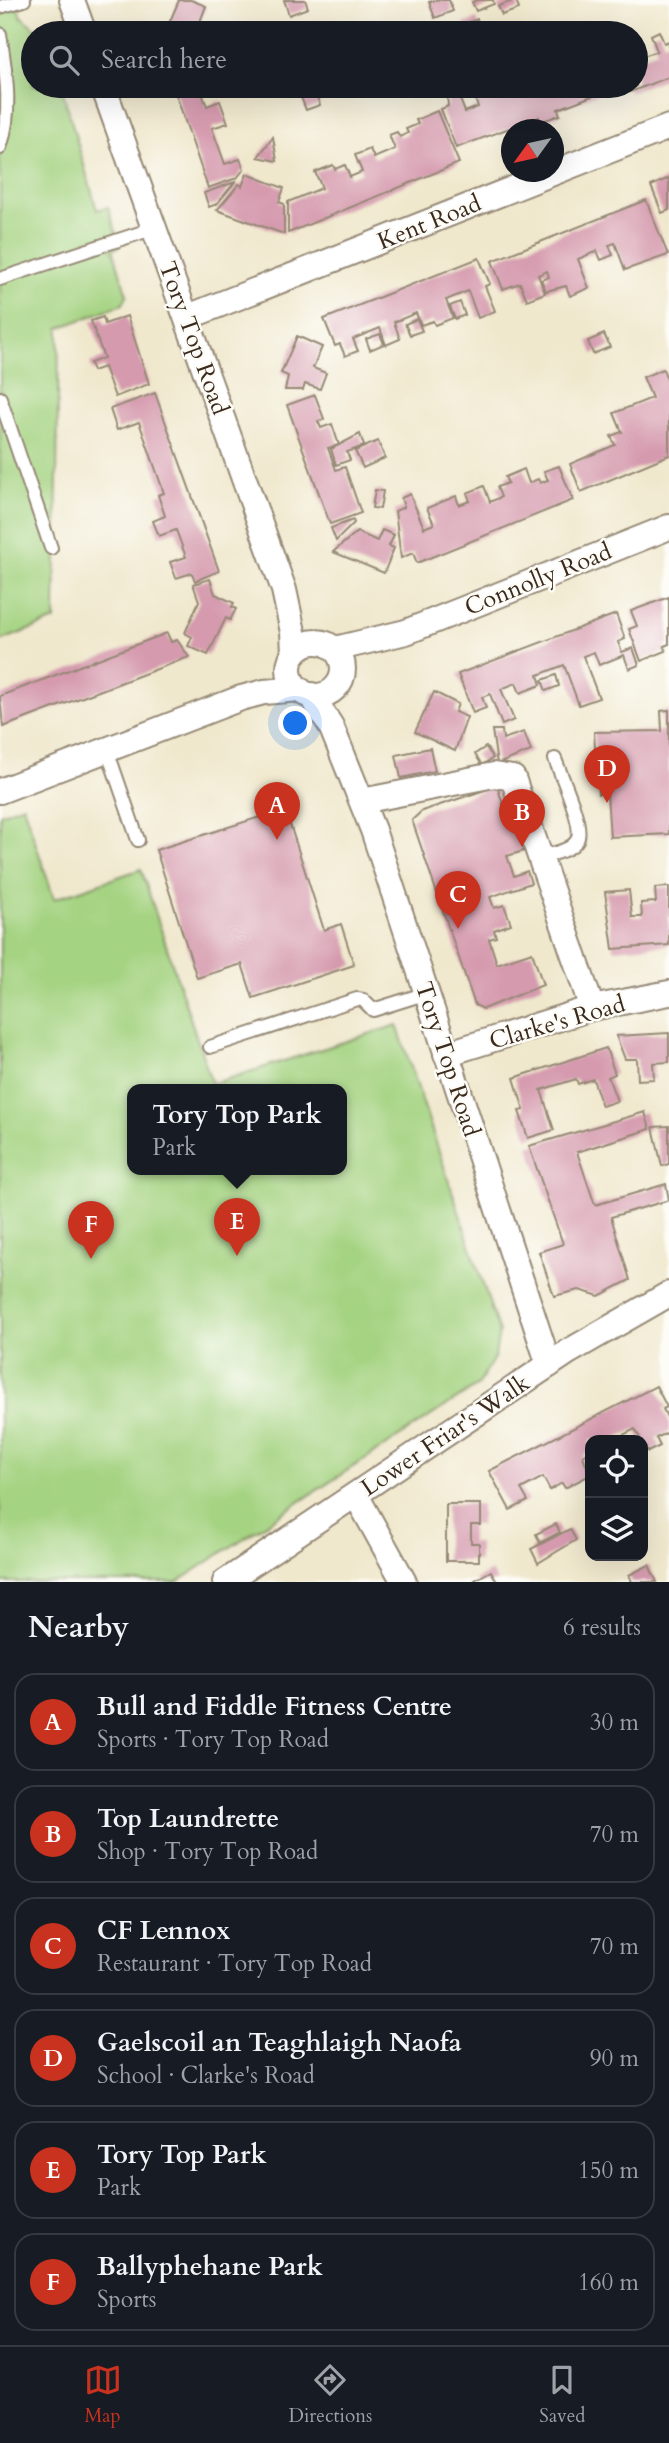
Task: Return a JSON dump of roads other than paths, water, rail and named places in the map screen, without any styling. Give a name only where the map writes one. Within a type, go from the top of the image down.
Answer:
[{"type":"street","points":[[72,0],[80,21]]},
{"type":"street","name":"Tory Top Road","points":[[107,98],[284,590],[292,622],[298,676],[331,726],[362,801],[549,1365]]},
{"type":"street","name":"Kent Road","points":[[188,317],[669,127]]},
{"type":"street","name":"Connolly Road","points":[[342,678],[378,648],[407,632],[669,527]]},
{"type":"street","name":"Tory Top Road","points":[[284,590],[307,631],[331,646]]},
{"type":"street","name":"Connolly Road","points":[[331,646],[407,632]]},
{"type":"street","points":[[0,791],[241,698],[278,678],[298,676],[328,694],[342,678],[342,661],[331,646],[309,643],[298,676]]},
{"type":"street","name":"Tory Top Road","points":[[342,678],[336,703],[344,755]]},
{"type":"street","points":[[362,801],[507,774],[516,783],[592,1008]]},
{"type":"street","name":"Clarke's Road","points":[[446,1054],[592,1008],[669,993]]},
{"type":"street","name":"Lower Friar's Walk","points":[[225,1582],[549,1365],[635,1311],[669,1294]]},
{"type":"street","points":[[356,1495],[404,1582]]},
{"type":"lane","points":[[0,7],[24,0]]},
{"type":"lane","points":[[0,34],[8,93],[8,125],[0,148]]},
{"type":"lane","points":[[0,279],[155,228]]},
{"type":"lane","points":[[0,398],[51,548]]},
{"type":"lane","points":[[107,750],[138,840]]},
{"type":"lane","points":[[542,856],[570,847],[578,839],[580,827],[555,759]]},
{"type":"lane","points":[[210,1047],[357,999],[363,1000],[373,1010],[427,993]]},
{"type":"place","name":"Gaelscoil an Teaghlaigh Naofa","points":[[607,803]]},
{"type":"place","name":"Bull and Fiddle Fitness Centre","points":[[277,840]]},
{"type":"place","name":"Top Laundrette","points":[[522,847]]},
{"type":"place","name":"CF Lennox","points":[[458,929]]},
{"type":"place","name":"Tory Top Park","points":[[237,1256]]},
{"type":"place","name":"Ballyphehane Park","points":[[91,1259]]}]
